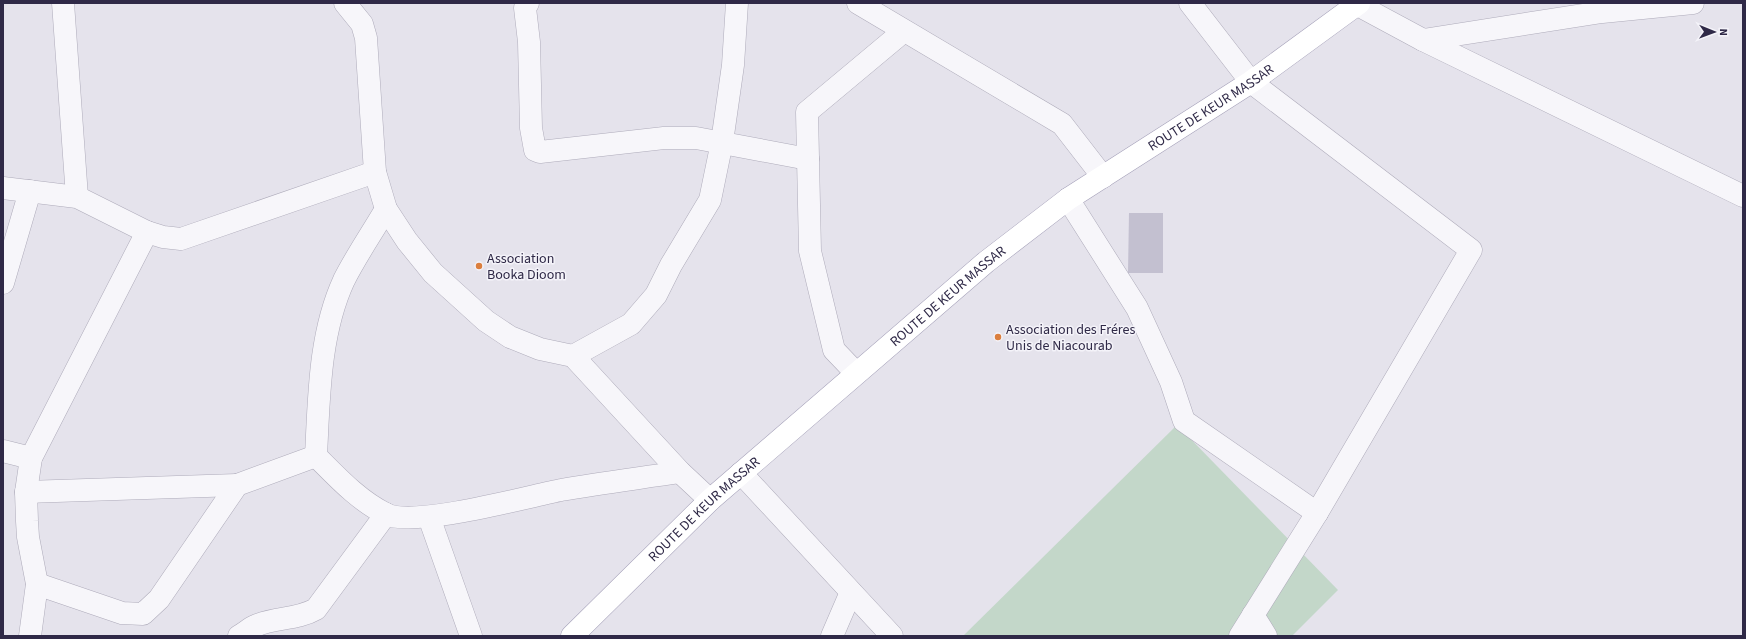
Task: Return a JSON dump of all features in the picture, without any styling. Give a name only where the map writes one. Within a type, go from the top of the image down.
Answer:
[{"type":"main road","name":"ROUTE DE KEUR MASSAR","points":[[572,636],[710,500],[986,262],[1068,199],[1251,82],[1359,4]]},
{"type":"street","points":[[62,3],[77,197]]},
{"type":"street","points":[[345,3],[362,24],[366,38],[375,172],[386,209],[395,225],[433,273],[486,321],[510,337],[540,349],[573,356],[680,472],[710,500]]},
{"type":"street","points":[[528,3],[525,8],[529,42],[531,128],[535,150],[540,152],[562,150],[664,138],[696,138],[808,159]]},
{"type":"street","points":[[573,356],[631,324],[656,295],[710,200],[722,142],[733,65],[737,3]]},
{"type":"street","points":[[858,3],[1062,124],[1103,177]]},
{"type":"street","points":[[1190,3],[1251,82],[1471,250],[1317,513],[1240,636]]},
{"type":"street","points":[[1423,40],[1602,12],[1693,3]]},
{"type":"street","points":[[1359,4],[1423,40],[1743,196]]},
{"type":"street","points":[[856,373],[834,350],[810,251],[807,112],[904,30]]},
{"type":"street","points":[[3,188],[77,197],[147,232],[163,237],[181,239],[375,172]]},
{"type":"street","points":[[3,283],[30,191]]},
{"type":"street","points":[[1068,199],[1137,308],[1171,382],[1184,421],[1317,513]]},
{"type":"street","points":[[386,209],[344,281],[330,321],[320,388],[316,456],[347,487],[386,514],[398,517],[429,517],[563,490],[680,472]]},
{"type":"street","points":[[30,636],[37,584],[28,536],[26,492],[31,458],[147,232]]},
{"type":"street","points":[[3,451],[31,458]]},
{"type":"street","points":[[26,492],[237,485],[316,456]]},
{"type":"street","points":[[741,473],[892,636]]},
{"type":"street","points":[[37,584],[122,613],[143,614],[159,599],[237,485]]},
{"type":"street","points":[[240,636],[255,626],[294,618],[316,609],[386,514]]},
{"type":"street","points":[[429,517],[471,636]]},
{"type":"street","points":[[832,636],[851,592]]},
{"type":"street","points":[[1253,615],[1266,636]]},
{"type":"green space","points":[[1177,425],[1338,590],[1292,636],[963,636]]},
{"type":"building","points":[[1129,213],[1163,213],[1163,273],[1128,273]]},
{"type":"place","name":"Association Booka Dioom","points":[[479,266]]},
{"type":"place","name":"Association des Fréres Unis de Niacourab","points":[[998,337]]}]
